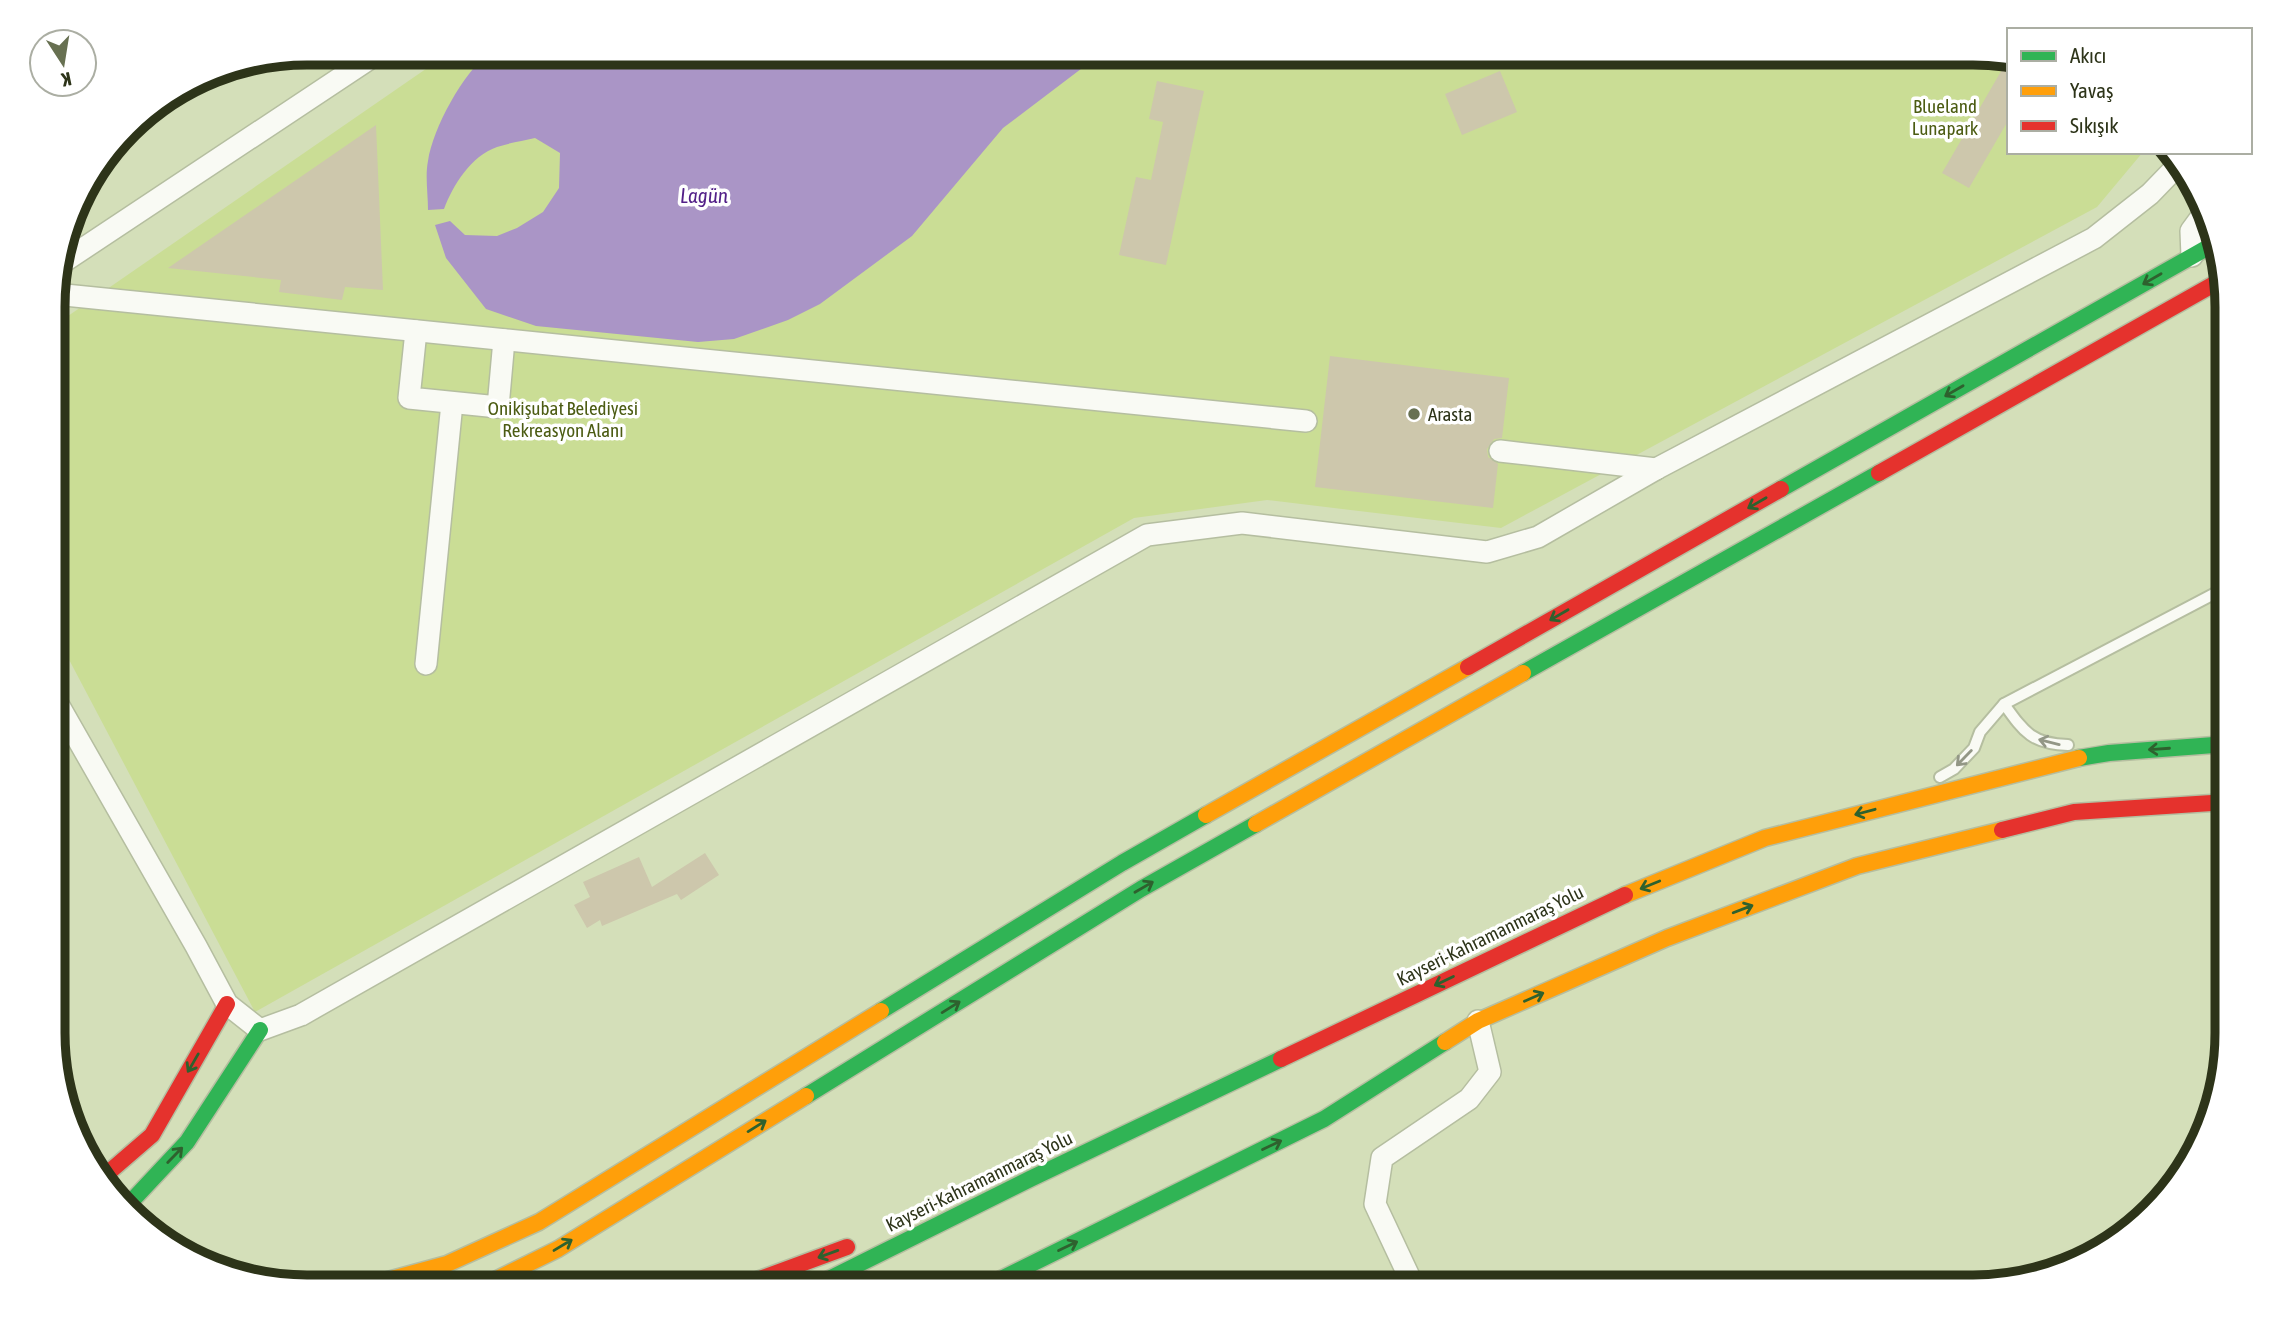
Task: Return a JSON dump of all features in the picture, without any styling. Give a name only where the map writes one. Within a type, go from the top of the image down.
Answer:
[{"type":"main road","points":[[406,1275],[447,1264],[539,1222],[1122,863],[2207,248]]},
{"type":"main road","points":[[505,1275],[558,1249],[1141,889],[2214,284]]},
{"type":"main road","name":"Kayseri-Kahramanmaraş Yolu","points":[[837,1275],[1030,1179],[1602,905],[1765,838],[1896,803],[2109,753],[2215,745]]},
{"type":"main road","points":[[1009,1275],[1324,1119],[1478,1021],[1667,938],[1857,866],[2074,812],[2215,803]]},
{"type":"main road","points":[[109,1172],[152,1135],[227,1004]]},
{"type":"main road","points":[[132,1200],[187,1142],[260,1030]]},
{"type":"main road","points":[[890,1231],[1030,1179]]},
{"type":"main road","points":[[770,1275],[865,1240]]},
{"type":"street","points":[[70,257],[359,65]]},
{"type":"street","points":[[65,717],[227,1004],[260,1030],[313,1008],[1147,535],[1242,523],[1487,552],[1538,537],[1656,469],[2094,238],[2150,194],[2173,170]]},
{"type":"street","points":[[2192,256],[2191,231],[2199,221]]},
{"type":"street","points":[[66,295],[1306,421]]},
{"type":"street","points":[[416,331],[409,398],[452,403],[498,407],[504,340]]},
{"type":"street","points":[[426,664],[452,403]]},
{"type":"street","points":[[1500,451],[1656,469]]},
{"type":"street","points":[[1408,1275],[1375,1204],[1382,1158],[1469,1099],[1490,1072],[1478,1021]]},
{"type":"lane","points":[[1896,803],[1954,769],[1974,747],[1980,732],[2004,704],[2215,593]]},
{"type":"lane","points":[[2004,704],[2024,732],[2033,738],[2109,753]]},
{"type":"green space","name":"Onikişubat Belediyesi Rekreasyon Alanı","points":[[432,65],[1973,65],[2007,67],[2007,154],[2141,154],[2097,207],[1501,528],[1267,500],[1134,518],[255,1012],[65,652],[65,318]]},
{"type":"water","name":"Lagün","points":[[476,65],[1086,65],[1003,128],[912,236],[820,304],[788,320],[734,339],[698,342],[536,326],[486,309],[446,258],[435,225],[450,221],[465,235],[497,236],[517,228],[543,212],[559,188],[560,153],[535,138],[488,151],[464,172],[444,209],[428,210],[427,167],[431,148],[451,102]]},
{"type":"building","points":[[2004,67],[2007,67],[2007,122],[1969,188],[1942,173]]},
{"type":"building","points":[[1500,71],[1517,112],[1462,135],[1445,94]]},
{"type":"building","points":[[1157,81],[1204,91],[1166,265],[1119,255],[1136,177],[1151,180],[1163,122],[1149,119]]},
{"type":"building","points":[[376,125],[383,290],[345,287],[342,300],[279,292],[281,280],[168,268]]},
{"type":"building","name":"Arasta","points":[[1330,356],[1509,378],[1502,438],[1494,439],[1487,449],[1488,457],[1498,464],[1493,508],[1315,487]]},
{"type":"building","points":[[705,853],[719,875],[681,900],[677,894],[602,926],[600,920],[587,928],[574,905],[590,897],[583,882],[639,857],[652,887]]},
{"type":"traffic: fast","points":[[1781,489],[2207,248]]},
{"type":"traffic: fast","points":[[1523,673],[1879,473]]},
{"type":"traffic: fast","points":[[2079,758],[2109,753],[2215,745]]},
{"type":"traffic: fast","points":[[881,1011],[1122,863],[1206,815]]},
{"type":"traffic: fast","points":[[806,1096],[1141,889],[1256,824]]},
{"type":"traffic: fast","points":[[132,1200],[187,1142],[260,1030]]},
{"type":"traffic: fast","points":[[1009,1275],[1324,1119],[1445,1042]]},
{"type":"traffic: fast","points":[[837,1275],[1281,1059]]},
{"type":"traffic: slow","points":[[1206,815],[1468,667]]},
{"type":"traffic: slow","points":[[1256,824],[1523,673]]},
{"type":"traffic: slow","points":[[1625,895],[1765,838],[2079,758]]},
{"type":"traffic: slow","points":[[1445,1042],[1478,1021],[1667,938],[1857,866],[2002,830]]},
{"type":"traffic: slow","points":[[406,1275],[447,1264],[539,1222],[881,1011]]},
{"type":"traffic: slow","points":[[505,1275],[558,1249],[806,1096]]},
{"type":"traffic: jam","points":[[1879,473],[2214,284]]},
{"type":"traffic: jam","points":[[1468,667],[1781,489]]},
{"type":"traffic: jam","points":[[2002,830],[2074,812],[2215,803]]},
{"type":"traffic: jam","points":[[1281,1059],[1625,895]]},
{"type":"traffic: jam","points":[[109,1172],[152,1135],[227,1004]]},
{"type":"traffic: jam","points":[[771,1275],[847,1247]]},
{"type":"place","name":"Arasta","points":[[1414,414]]},
{"type":"park label","name":"Blueland Lunapark","points":[[1945,117]]}]
